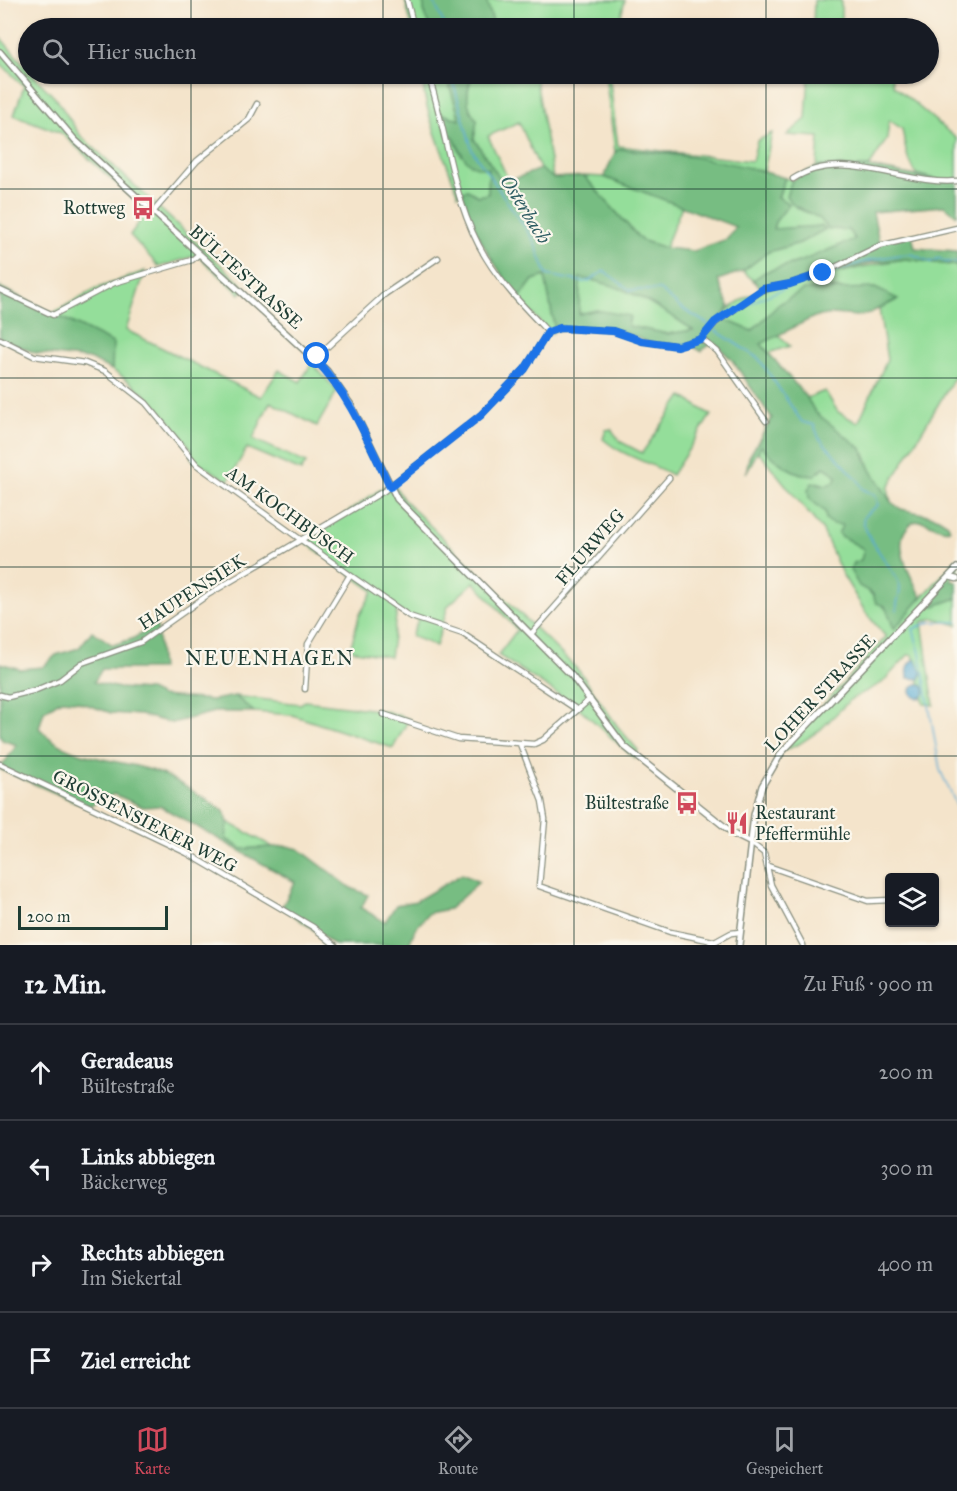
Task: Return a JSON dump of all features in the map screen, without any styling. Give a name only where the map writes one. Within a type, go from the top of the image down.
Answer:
[{"type":"street","points":[[407,0],[412,18]]},
{"type":"street","name":"BÜLTESTRASSE","points":[[0,52],[18,73]]},
{"type":"street","name":"BÜLTESTRASSE","points":[[27,84],[75,141],[314,358],[337,383],[351,405],[390,487],[402,504],[572,675],[624,746],[735,835],[751,843]]},
{"type":"street","points":[[431,84],[460,197],[485,257],[515,299],[548,332],[560,328],[613,331],[642,341],[677,346],[701,339],[711,327],[763,289],[790,284],[823,273],[879,246],[957,228]]},
{"type":"street","points":[[153,212],[197,161],[249,119],[257,104]]},
{"type":"street","points":[[794,179],[817,168],[863,168],[942,182],[957,181]]},
{"type":"street","points":[[0,290],[53,315],[114,283],[192,260],[199,254]]},
{"type":"street","points":[[314,358],[385,294],[438,258]]},
{"type":"street","name":"HAUPENSIEK","points":[[0,695],[8,697],[36,690],[60,680],[82,663],[141,642],[209,594],[390,487],[481,415],[503,394],[525,369],[548,332]]},
{"type":"street","name":"AM KOCHBUSCH","points":[[0,339],[34,356],[85,363],[105,371],[146,403],[197,465],[350,575],[409,616],[464,634],[576,709]]},
{"type":"street","points":[[701,339],[717,351],[766,421]]},
{"type":"street","name":"FLURWEG","points":[[531,634],[669,478]]},
{"type":"street","name":"LOHER STRASSE","points":[[740,945],[751,843],[762,786],[782,752],[957,568]]},
{"type":"street","points":[[305,689],[308,644],[350,575]]},
{"type":"street","points":[[949,578],[957,579]]},
{"type":"street","points":[[383,714],[458,739],[520,744],[543,740],[590,699]]},
{"type":"street","points":[[520,744],[542,801],[545,819],[539,886],[670,932],[711,943],[731,933],[740,932]]},
{"type":"street","name":"GROSSENSIEKER WEG","points":[[0,765],[187,854],[313,927],[335,945]]},
{"type":"street","points":[[751,843],[761,848],[768,866],[771,885],[803,945]]},
{"type":"street","points":[[768,866],[868,901],[885,900]]},
{"type":"green space","points":[[405,0],[423,0],[426,18],[410,18]]},
{"type":"green space","points":[[423,0],[486,0],[492,18],[426,18]]},
{"type":"green space","points":[[486,0],[625,0],[620,18],[492,18]]},
{"type":"green space","points":[[814,0],[841,0],[841,18],[813,18]]},
{"type":"green space","points":[[0,37],[18,58],[18,80],[0,63]]},
{"type":"green space","points":[[22,84],[42,84],[57,100],[80,135],[245,287],[240,294],[197,255],[159,267],[130,235],[140,221],[144,209],[61,133],[14,115],[24,86]]},
{"type":"green space","points":[[423,84],[449,84],[460,120],[442,114],[447,134],[453,136],[461,155],[489,168],[488,194],[478,196],[462,191],[458,195],[430,117]]},
{"type":"green space","points":[[449,84],[470,84],[468,104],[477,120],[474,139],[499,177],[509,181],[540,169],[553,178],[584,176],[641,240],[665,248],[694,251],[727,239],[736,227],[604,177],[615,152],[620,149],[724,162],[785,178],[778,197],[789,204],[775,222],[773,229],[822,226],[826,229],[800,243],[768,252],[743,271],[718,280],[729,307],[721,318],[752,331],[779,304],[803,290],[875,288],[898,299],[870,313],[857,316],[833,314],[814,317],[761,344],[807,398],[815,412],[862,449],[871,470],[891,502],[901,509],[937,517],[948,524],[950,529],[946,530],[919,521],[912,523],[903,535],[905,562],[922,597],[894,629],[885,606],[876,603],[873,594],[859,586],[850,570],[854,563],[861,560],[864,549],[841,536],[838,533],[843,525],[832,524],[826,519],[825,512],[809,498],[808,490],[812,483],[827,485],[834,482],[837,475],[824,467],[814,476],[799,473],[779,462],[761,446],[746,473],[749,457],[772,418],[732,360],[714,342],[701,351],[692,346],[679,348],[659,345],[611,330],[555,330],[545,276],[533,280],[519,299],[485,248],[472,221],[462,191],[468,190],[478,196],[488,194],[489,168],[475,166],[465,159],[453,136],[447,135],[442,114],[460,120]],"holes":[[[580,278],[611,285],[640,297],[693,330],[668,334],[628,326],[630,316],[596,310],[579,314]]]},
{"type":"green space","points":[[470,84],[537,84],[553,178],[540,169],[519,122],[488,136],[509,181],[499,178],[474,139],[477,120],[468,104]]},
{"type":"green space","points":[[606,84],[610,84],[618,146],[752,161],[757,141],[772,133],[764,171],[677,154],[620,149],[615,152]]},
{"type":"green space","points":[[808,84],[893,84],[957,139],[957,180],[942,181],[916,174],[907,155],[902,129],[889,120],[887,139],[869,167],[817,166],[819,137],[787,135],[806,119]]},
{"type":"green space","points":[[817,166],[869,167],[942,181],[957,180],[957,215],[944,206],[873,212],[879,242],[912,234],[915,248],[957,251],[957,266],[906,259],[873,262],[833,274],[762,289],[753,280],[765,272],[802,261],[855,239],[848,230],[829,229],[819,218],[793,205],[786,196],[792,180]]},
{"type":"green space","points":[[584,176],[604,177],[682,206],[665,248],[641,240]]},
{"type":"green space","points":[[785,178],[792,180],[791,194],[797,208],[816,216],[829,229],[848,230],[855,239],[802,261],[765,272],[753,280],[743,271],[768,252],[800,243],[797,227],[773,230],[775,222],[789,204],[778,198]]},
{"type":"green space","points":[[907,259],[957,266],[957,373],[888,488],[891,502],[871,470],[865,454],[815,412],[807,398],[825,391],[838,412],[858,423],[887,360],[879,309],[897,300],[875,288],[857,290],[832,288],[764,320],[752,331],[720,318],[744,298],[773,287],[879,263]]},
{"type":"green space","points":[[145,271],[126,330],[261,397],[279,370],[300,382],[312,363],[337,391],[317,426],[270,402],[253,439],[306,463],[301,471],[247,448],[228,481],[191,458],[192,450],[166,416],[136,386],[112,370],[112,343],[53,313],[95,289]]},
{"type":"green space","points":[[545,276],[555,330],[551,334],[519,299],[533,280]]},
{"type":"green space","points":[[580,278],[611,285],[640,296],[694,330],[668,334],[628,326],[630,316],[579,314]]},
{"type":"green space","points":[[0,287],[113,343],[112,370],[89,359],[36,353],[0,339]]},
{"type":"green space","points":[[776,334],[790,346],[769,353],[761,344]]},
{"type":"green space","points":[[682,396],[711,415],[672,475],[628,455],[603,439],[606,430],[611,429],[621,442],[642,453]]},
{"type":"green space","points":[[761,445],[781,464],[820,472],[824,466],[837,475],[834,482],[827,485],[817,482],[826,515],[832,524],[843,524],[841,536],[864,549],[865,554],[861,560],[854,563],[865,588],[887,610],[894,628],[957,559],[957,572],[928,602],[934,606],[957,598],[957,625],[934,618],[922,622],[934,705],[924,704],[913,655],[908,655],[882,683],[851,699],[820,730],[799,744],[780,752],[886,637],[866,613],[842,574],[823,531],[758,451]]},
{"type":"green space","points":[[392,481],[403,499],[580,672],[618,727],[638,750],[634,758],[579,708],[498,655],[517,630],[474,582],[448,606],[436,646],[411,636],[418,620],[397,610],[390,657],[350,650],[359,616],[373,591],[305,542]]},
{"type":"green space","points":[[949,580],[957,582],[957,598],[934,606],[928,602]]},
{"type":"green space","points":[[157,625],[161,669],[102,669],[94,682],[119,688],[149,690],[161,696],[213,700],[235,696],[254,712],[214,712],[172,723],[140,715],[111,713],[76,701],[61,700],[44,711],[39,728],[50,738],[77,752],[151,770],[188,788],[224,811],[228,822],[226,839],[242,849],[287,846],[299,849],[351,888],[368,895],[361,908],[385,922],[396,905],[416,901],[462,874],[479,882],[449,909],[429,913],[415,929],[409,945],[335,945],[282,907],[295,882],[160,806],[143,807],[114,794],[87,807],[0,769],[0,765],[2,766],[17,745],[2,740],[0,734],[0,663],[20,669],[43,667],[56,655],[79,648],[92,631],[113,645],[132,639]]},
{"type":"green space","points":[[235,696],[300,704],[305,701],[386,711],[409,719],[393,748],[292,715],[254,712]]},
{"type":"green space","points":[[228,822],[273,847],[242,849],[226,839]]},
{"type":"water","points":[[915,659],[922,673],[920,679],[908,678],[908,667]]},
{"type":"water","points":[[915,684],[921,684],[925,691],[921,698],[915,698],[911,694],[911,688]]},
{"type":"waterway","name":"Osterbach","points":[[433,0],[441,18]]},
{"type":"waterway","name":"Osterbach","points":[[454,84],[472,150],[533,239],[547,275],[583,282],[589,281],[604,271],[630,290],[660,290],[680,307],[709,325]]},
{"type":"waterway","name":"Osterbach","points":[[735,311],[820,275],[890,256],[909,254],[931,262],[939,258],[945,262],[957,262]]},
{"type":"waterway","name":"Osterbach","points":[[713,328],[719,322]]},
{"type":"waterway","points":[[715,330],[759,359],[802,422],[814,425],[819,438],[858,480],[863,489],[876,496],[878,505],[865,515],[864,522],[871,539],[899,583],[897,610]]},
{"type":"waterway","points":[[957,622],[930,622],[913,629],[920,653],[940,770],[957,806]]},
{"type":"place","name":"Rottweg","points":[[143,208]]},
{"type":"place","name":"Bültestraße","points":[[687,803]]},
{"type":"place","name":"Restaurant Pfeffermühle","points":[[737,823]]},
{"type":"district","name":"NEUENHAGEN","points":[[270,658]]},
{"type":"route","points":[[317,356],[314,358],[337,383],[351,405],[390,487],[481,415],[525,369],[548,332],[560,328],[613,331],[642,341],[677,346],[701,339],[715,322],[763,289],[790,284],[823,273]]}]
